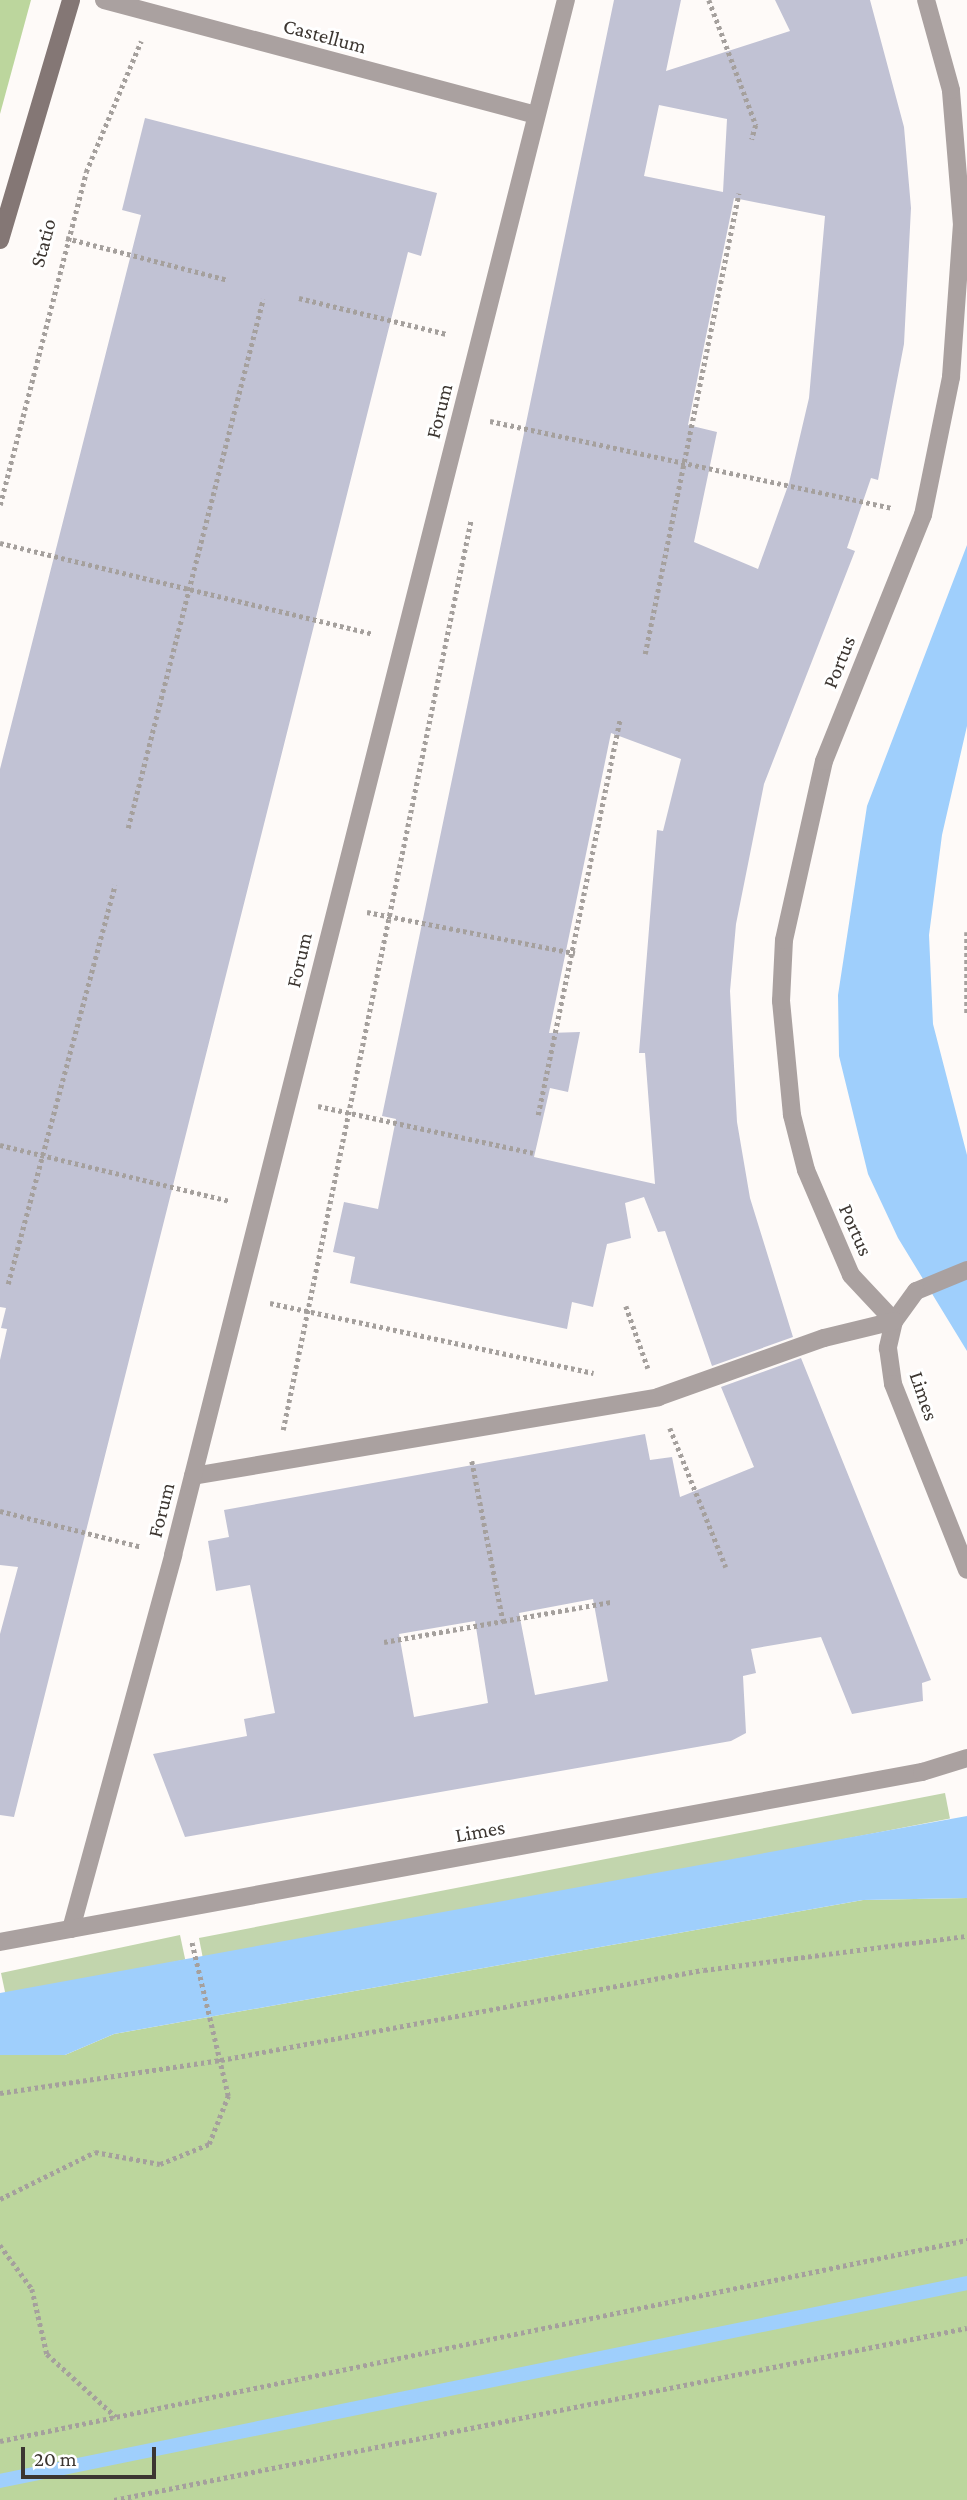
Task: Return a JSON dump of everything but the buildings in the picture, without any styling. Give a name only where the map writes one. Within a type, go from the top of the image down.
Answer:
[{"type":"street","name":"Statio","points":[[0,240],[71,0]]},
{"type":"street","name":"Castellum","points":[[104,0],[536,115]]},
{"type":"street","name":"Forum","points":[[71,1929],[173,1555],[566,0]]},
{"type":"street","name":"Portus","points":[[894,1321],[851,1275],[806,1170],[792,1115],[782,1001],[784,940],[824,761],[923,515],[951,377],[962,225],[951,90],[926,0]]},
{"type":"street","name":"Limes","points":[[967,1270],[916,1291],[894,1321],[888,1348],[893,1384],[967,1570]]},
{"type":"street","points":[[193,1476],[658,1397],[824,1338],[894,1321]]},
{"type":"street","name":"Limes","points":[[0,1942],[922,1772],[967,1758]]},
{"type":"path","points":[[709,0],[756,125],[752,139]]},
{"type":"path","name":"Statio","points":[[0,505],[66,238],[86,172],[152,14]]},
{"type":"path","points":[[645,654],[739,193]]},
{"type":"path","points":[[66,238],[228,279]]},
{"type":"path","points":[[299,298],[479,342]]},
{"type":"path","points":[[128,828],[262,299]]},
{"type":"path","points":[[462,414],[923,515]]},
{"type":"path","points":[[488,435],[491,421]]},
{"type":"path","points":[[277,1462],[306,1311],[352,1113],[472,517]]},
{"type":"path","points":[[0,543],[188,592],[405,641]]},
{"type":"path","points":[[538,1115],[575,953],[621,718]]},
{"type":"path","points":[[8,1284],[115,885]]},
{"type":"path","points":[[334,911],[392,913],[575,953]]},
{"type":"path","points":[[967,932],[967,1015]]},
{"type":"path","points":[[289,1100],[533,1153]]},
{"type":"path","points":[[0,1144],[261,1208]]},
{"type":"path","points":[[239,1296],[600,1374]]},
{"type":"path","points":[[626,1306],[658,1397],[726,1567]]},
{"type":"path","points":[[466,1430],[503,1621]]},
{"type":"path","points":[[0,1511],[173,1555]]},
{"type":"path","points":[[384,1642],[611,1602]]},
{"type":"path","points":[[0,2093],[222,2060],[704,1970],[967,1936]]},
{"type":"path","points":[[0,2199],[95,2152],[160,2164],[209,2144],[228,2096],[222,2060],[211,2042],[193,1955]]},
{"type":"path","points":[[0,2441],[967,2240]]},
{"type":"path","points":[[0,2245],[32,2289],[47,2354],[116,2417]]},
{"type":"path","points":[[114,2500],[967,2328]]},
{"type":"green space","points":[[0,0],[31,0],[0,114]]},
{"type":"green space","points":[[945,1793],[950,1819],[204,1964],[199,1938]]},
{"type":"green space","points":[[967,1898],[967,2500],[0,2500],[0,2055],[65,2055],[114,2034],[863,1900]]},
{"type":"green space","points":[[180,1935],[185,1959],[6,1998],[1,1973]]},
{"type":"water","points":[[967,545],[967,726],[942,835],[929,935],[933,1024],[967,1155],[967,1351],[898,1238],[868,1174],[839,1056],[838,995],[867,806]]},
{"type":"water","points":[[967,1816],[967,1898],[863,1900],[114,2034],[65,2055],[0,2055],[0,1993]]},
{"type":"waterway","points":[[0,2481],[967,2283]]}]
